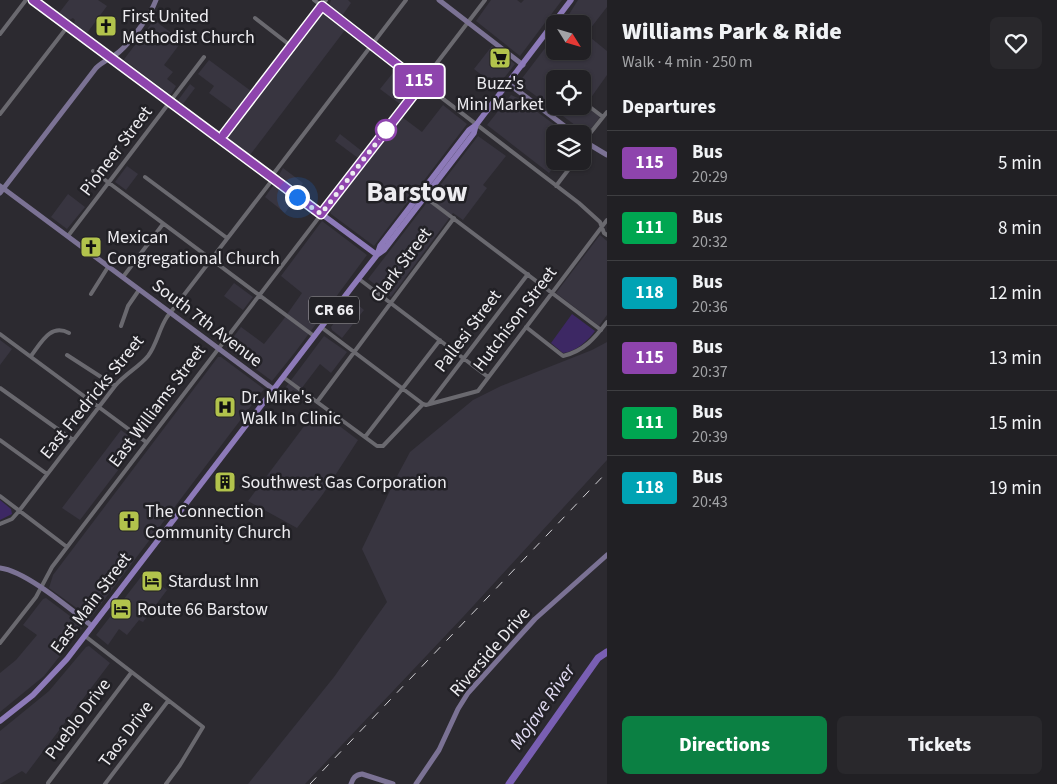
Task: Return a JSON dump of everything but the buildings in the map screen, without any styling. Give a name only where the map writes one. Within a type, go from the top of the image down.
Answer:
[{"type":"main road","points":[[33,0],[377,255]]},
{"type":"main road","name":"CR 66","points":[[509,84],[571,0]]},
{"type":"main road","name":"East Main Street","points":[[377,255],[380,246],[470,130],[509,84]]},
{"type":"main road","name":"East Main Street","points":[[0,721],[33,696],[67,659],[358,278],[377,255],[384,250],[425,197],[474,133],[476,125]]},
{"type":"street","points":[[0,34],[26,0]]},
{"type":"street","points":[[1,189],[96,68],[123,48],[150,14],[156,0]]},
{"type":"street","points":[[314,0],[586,209],[600,222],[604,233],[607,235]]},
{"type":"street","points":[[220,139],[326,0]]},
{"type":"street","name":"East Fredricks Street","points":[[0,524],[12,519],[115,386],[146,358],[154,347],[163,323],[170,313],[406,0]]},
{"type":"street","points":[[439,0],[523,65]]},
{"type":"street","name":"East Williams Street","points":[[0,643],[8,635],[41,588],[48,574],[67,547],[146,442],[485,0]]},
{"type":"street","points":[[255,18],[291,46]]},
{"type":"street","points":[[0,114],[68,26]]},
{"type":"street","name":"Pioneer Street","points":[[68,236],[204,57]]},
{"type":"street","points":[[509,84],[563,125]]},
{"type":"street","points":[[591,108],[603,117]]},
{"type":"street","points":[[591,134],[607,112]]},
{"type":"street","points":[[591,146],[607,155]]},
{"type":"street","points":[[556,186],[568,170]]},
{"type":"street","points":[[93,171],[314,336]]},
{"type":"street","points":[[145,177],[228,238]]},
{"type":"street","name":"South 7th Avenue","points":[[1,189],[68,236],[273,390]]},
{"type":"street","points":[[425,197],[601,330]]},
{"type":"street","name":"Clark Street","points":[[317,402],[454,218]]},
{"type":"street","name":"Hutchison Street","points":[[423,404],[478,391],[607,220]]},
{"type":"street","points":[[123,277],[163,224]]},
{"type":"street","points":[[91,294],[108,266]]},
{"type":"street","name":"Pallesi Street","points":[[429,404],[528,274]]},
{"type":"street","points":[[358,278],[488,377]]},
{"type":"street","points":[[121,326],[128,306],[139,290]]},
{"type":"street","points":[[526,327],[563,356],[573,354],[593,340],[607,322]]},
{"type":"street","points":[[283,377],[377,446],[383,446],[423,404],[321,327]]},
{"type":"street","points":[[31,356],[52,331],[62,330],[69,333]]},
{"type":"street","points":[[0,334],[146,442]]},
{"type":"street","points":[[365,437],[440,340]]},
{"type":"street","points":[[67,355],[115,386]]},
{"type":"street","points":[[0,388],[73,440]]},
{"type":"street","points":[[0,440],[47,474]]},
{"type":"street","points":[[0,496],[67,547]]},
{"type":"street","name":"Riverside Drive","points":[[416,784],[436,756],[458,709],[468,693],[535,619],[607,555]]},
{"type":"street","points":[[0,568],[18,573],[92,626]]},
{"type":"street","points":[[85,636],[202,727],[180,765],[166,784]]},
{"type":"street","name":"Pueblo Drive","points":[[48,782],[131,673]]},
{"type":"street","name":"Taos Drive","points":[[105,784],[168,701]]},
{"type":"street","points":[[351,784],[353,778],[362,774],[392,784]]},
{"type":"shaded area","points":[[69,0],[98,0],[107,6],[87,33],[74,24],[75,20],[73,18],[69,20],[59,13]]},
{"type":"shaded area","points":[[331,0],[348,0],[351,3],[342,16],[329,6]]},
{"type":"shaded area","points":[[491,0],[517,0],[521,3],[524,0],[562,0],[551,15],[546,15],[546,21],[520,56],[476,21]]},
{"type":"shaded area","points":[[578,0],[607,0],[607,7],[591,28],[591,15],[569,15]]},
{"type":"shaded area","points":[[321,14],[324,14],[345,30],[250,155],[229,139],[229,135]]},
{"type":"shaded area","points":[[154,20],[182,41],[164,65],[173,72],[167,79],[176,86],[171,94],[124,60]]},
{"type":"shaded area","points":[[591,38],[607,51],[607,75],[591,98],[591,70],[546,70],[546,103],[520,84],[520,81],[546,47],[546,60],[591,60]]},
{"type":"shaded area","points":[[492,46],[515,64],[497,87],[474,69]]},
{"type":"shaded area","points":[[209,60],[251,91],[235,112],[209,93],[214,86],[198,74]]},
{"type":"shaded area","points":[[396,69],[416,83],[400,104],[380,89]]},
{"type":"shaded area","points":[[190,84],[195,88],[183,104],[179,99]]},
{"type":"shaded area","points":[[511,95],[520,99],[555,125],[546,125],[546,170],[552,170],[549,173],[487,125]]},
{"type":"shaded area","points":[[443,105],[467,124],[374,246],[331,214],[330,211],[402,117],[422,132]]},
{"type":"shaded area","points":[[591,110],[600,117],[591,129],[591,125],[575,125],[562,115],[591,115]]},
{"type":"shaded area","points":[[340,134],[363,152],[358,158],[335,141]]},
{"type":"shaded area","points":[[478,136],[506,156],[483,185],[487,188],[463,220],[453,213],[391,297],[368,279]]},
{"type":"shaded area","points":[[127,166],[138,174],[126,190],[115,182]]},
{"type":"shaded area","points":[[283,168],[303,183],[299,190],[279,175]]},
{"type":"shaded area","points":[[273,186],[276,186],[294,200],[285,213],[265,197]]},
{"type":"shaded area","points":[[68,194],[85,207],[67,229],[51,217]]},
{"type":"shaded area","points":[[322,221],[367,255],[272,381],[226,347],[241,327],[264,344],[283,320],[302,293],[281,276]]},
{"type":"shaded area","points":[[600,235],[607,241],[607,315],[599,326],[556,293]]},
{"type":"shaded area","points":[[234,283],[253,297],[243,310],[224,296]]},
{"type":"shaded area","points":[[352,300],[364,310],[342,338],[331,327]]},
{"type":"shaded area","points":[[572,314],[595,331],[581,345],[572,351],[563,353],[551,343]]},
{"type":"shaded area","points":[[324,336],[347,352],[331,373],[320,364],[298,393],[293,390],[286,399],[280,395]]},
{"type":"shaded area","points":[[0,340],[12,349],[0,365]]},
{"type":"shaded area","points":[[607,342],[607,460],[463,617],[305,784],[248,784],[334,677],[387,602],[362,549],[410,452],[473,400],[501,386],[592,350]]},
{"type":"shaded area","points":[[218,357],[221,357],[264,389],[92,616],[89,617],[49,588],[53,575]]},
{"type":"shaded area","points":[[317,409],[358,440],[323,494],[297,528],[248,501]]},
{"type":"shaded area","points":[[121,430],[138,444],[80,520],[62,508]]},
{"type":"shaded area","points":[[0,500],[11,509],[12,514],[0,520]]},
{"type":"shaded area","points":[[144,573],[167,590],[143,622],[139,620],[127,635],[119,629],[108,645],[96,635]]},
{"type":"shaded area","points":[[46,598],[82,625],[82,628],[44,676],[0,712],[0,673],[16,660],[37,635],[23,625],[43,599]]},
{"type":"shaded area","points":[[89,646],[110,663],[26,774],[22,771],[0,784],[0,731],[49,691],[86,647]]},
{"type":"waterway","name":"Mojave River","points":[[509,784],[598,658],[607,652]]},
{"type":"railway","points":[[310,784],[607,472]]},
{"type":"bus line","name":"115","points":[[33,0],[321,214],[422,84],[322,6],[224,134]]},
{"type":"place","name":"First United Methodist Church","points":[[106,26]]},
{"type":"place","name":"Buzz's Mini Market","points":[[500,58]]},
{"type":"place","name":"Mexican Congregational Church","points":[[91,247]]},
{"type":"place","name":"Dr. Mike's Walk In Clinic","points":[[225,407]]},
{"type":"place","name":"Southwest Gas Corporation","points":[[225,482]]},
{"type":"place","name":"The Connection Community Church","points":[[129,521]]},
{"type":"place","name":"Stardust Inn","points":[[152,581]]},
{"type":"place","name":"Route 66 Barstow","points":[[121,609]]},
{"type":"district","name":"Barstow","points":[[417,192]]},
{"type":"route","points":[[297,197],[321,214],[388,128],[386,130]]}]
